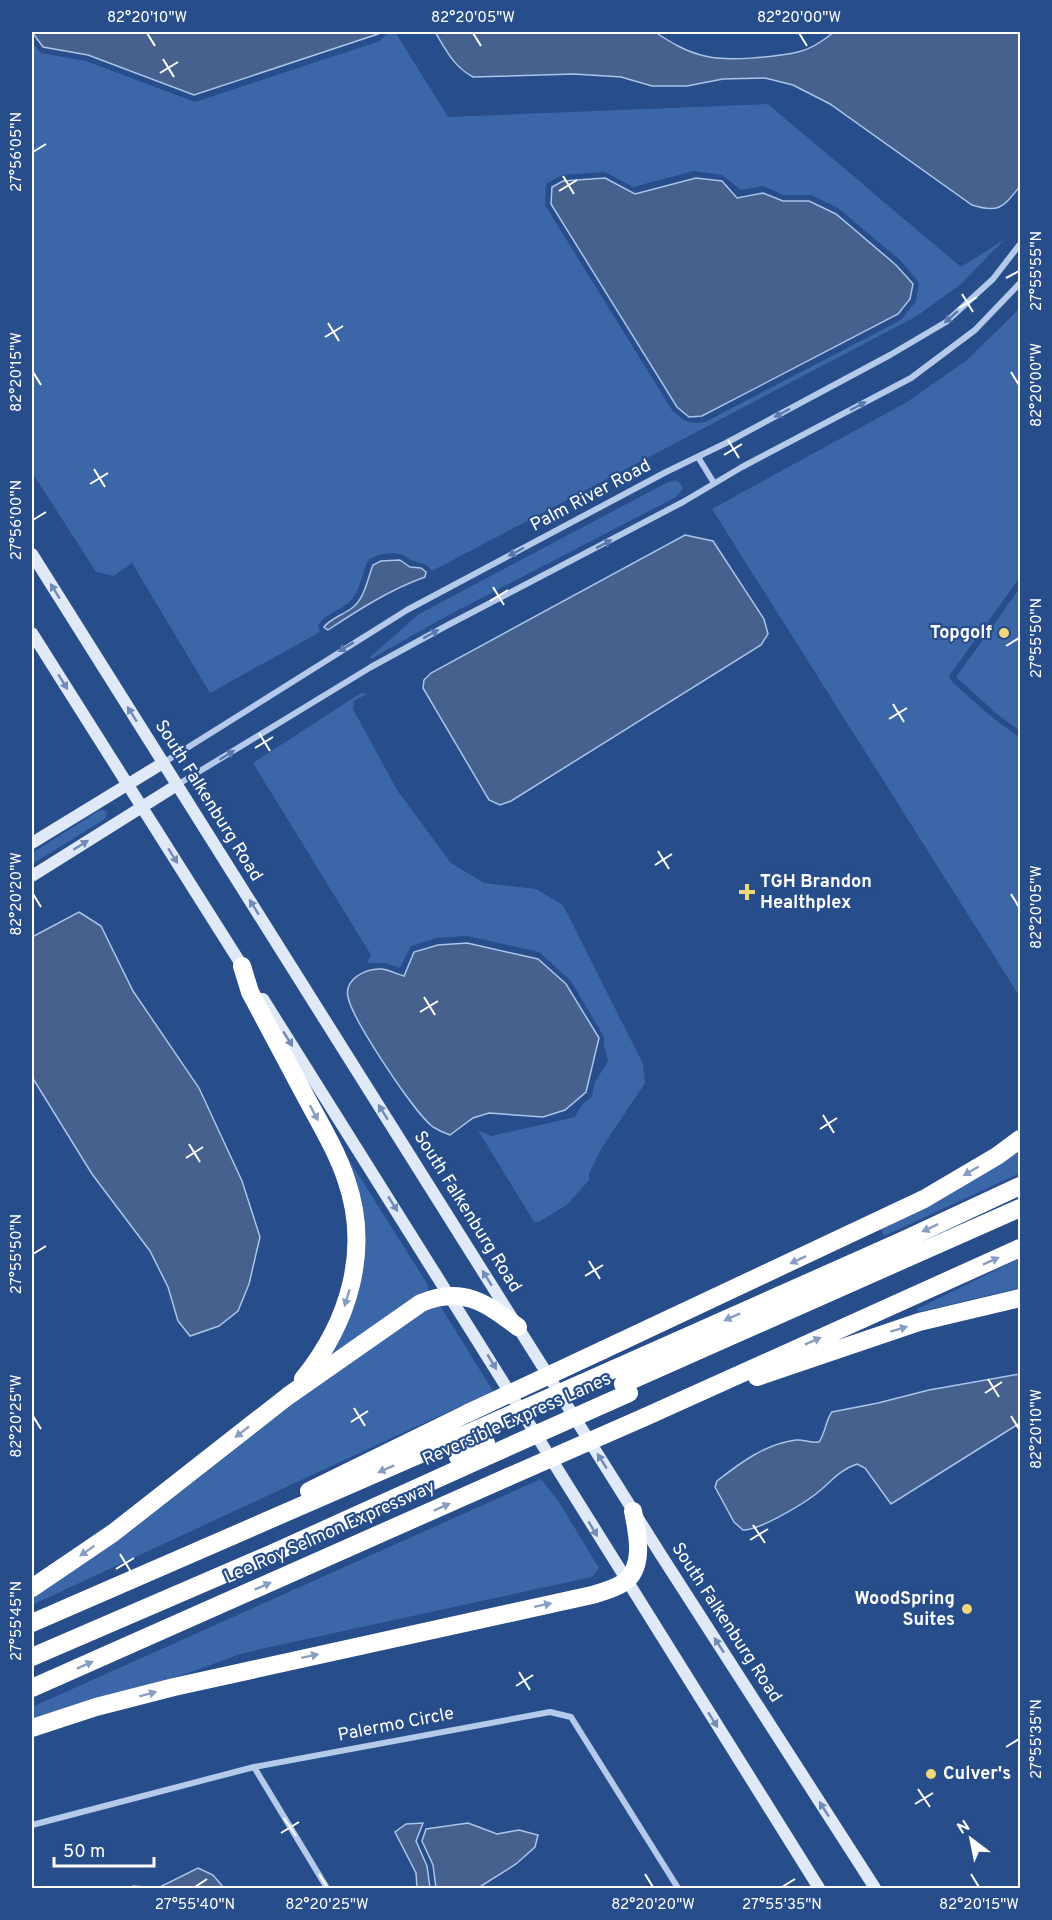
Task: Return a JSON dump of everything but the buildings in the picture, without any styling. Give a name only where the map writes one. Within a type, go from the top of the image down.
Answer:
[{"type":"highway","points":[[242,966],[250,992],[340,1164],[351,1196],[356,1227],[354,1275],[341,1317],[320,1356],[288,1396]]},
{"type":"highway","points":[[183,1558],[314,1488],[468,1413],[924,1199],[997,1156],[1020,1139]]},
{"type":"highway","points":[[622,1382],[904,1240],[1020,1185]]},
{"type":"highway","points":[[32,1623],[183,1558],[482,1444],[1020,1208]]},
{"type":"highway","name":"Reversible Express Lanes","points":[[32,1658],[316,1533],[482,1444],[622,1382],[1020,1221]]},
{"type":"highway","points":[[645,1417],[1020,1248]]},
{"type":"highway","points":[[32,1588],[113,1533],[288,1396],[414,1307],[433,1298],[450,1295],[473,1299],[518,1327]]},
{"type":"highway","points":[[645,1417],[877,1335],[957,1312],[1020,1298]]},
{"type":"highway","name":"Lee Roy Selmon Expressway","points":[[32,1688],[645,1417]]},
{"type":"highway","points":[[32,1728],[96,1707],[174,1687],[615,1588],[626,1582],[634,1567],[638,1552],[638,1536],[633,1510]]},
{"type":"street","name":"Palm River Road","points":[[163,763],[407,610],[890,355],[946,322],[993,279],[1020,244]]},
{"type":"street","points":[[32,876],[380,662],[683,502],[742,467],[911,378],[975,330],[1020,283]]},
{"type":"street","points":[[698,457],[714,483]]},
{"type":"street","name":"South Falkenburg Road","points":[[32,554],[633,1510],[875,1888]]},
{"type":"street","points":[[32,633],[450,1295],[626,1582],[819,1888]]},
{"type":"street","points":[[32,843],[163,763]]},
{"type":"street","name":"Palermo Circle","points":[[32,1825],[255,1767],[550,1712],[571,1717],[678,1888]]},
{"type":"street","points":[[255,1767],[327,1888]]},
{"type":"shaded area","points":[[32,32],[380,32],[194,95],[88,55],[43,47]]},
{"type":"shaded area","points":[[388,32],[395,32],[448,117],[768,104],[961,267],[1005,239],[961,284],[917,316],[432,571],[404,555],[394,553],[370,559],[353,598],[321,621],[318,625],[320,632],[210,693],[132,563],[114,576],[96,572],[32,472],[32,42],[41,53],[86,61],[195,102],[380,41]],"holes":[[[694,171],[722,175],[741,190],[763,186],[784,195],[811,195],[838,208],[900,260],[919,284],[916,301],[901,320],[705,422],[694,423],[683,420],[672,410],[545,205],[546,184],[562,175],[605,172],[633,187]]]},
{"type":"shaded area","points":[[435,32],[655,32],[691,52],[714,58],[738,59],[803,51],[834,32],[1020,32],[1020,186],[1010,199],[995,208],[981,208],[972,205],[830,104],[793,85],[765,78],[723,79],[687,86],[652,86],[621,77],[574,74],[473,77],[456,63]]},
{"type":"shaded area","points":[[605,178],[635,194],[696,178],[722,181],[737,198],[763,193],[783,201],[809,201],[836,214],[896,265],[913,284],[910,299],[898,314],[702,416],[689,417],[677,407],[551,204],[552,187],[563,181]]},
{"type":"shaded area","points":[[1020,308],[1020,577],[949,676],[952,682],[994,719],[1020,738],[1020,997],[712,509],[907,402],[967,360]]},
{"type":"shaded area","points":[[676,480],[683,488],[676,497],[445,617],[371,659],[370,657],[419,614],[668,482]]},
{"type":"shaded area","points":[[685,535],[713,541],[764,619],[768,634],[761,645],[511,801],[500,805],[489,800],[423,688],[424,680],[431,673]]},
{"type":"shaded area","points":[[400,560],[410,567],[421,568],[426,572],[425,577],[387,594],[328,630],[324,627],[356,604],[363,594],[373,565],[381,561]]},
{"type":"shaded area","name":"Topgolf","points":[[1020,588],[1020,731],[997,714],[956,677]]},
{"type":"shaded area","points":[[361,693],[367,694],[354,701],[353,709],[397,790],[451,863],[484,883],[536,889],[563,905],[643,1064],[645,1083],[601,1149],[589,1174],[589,1180],[568,1204],[539,1222],[534,1222],[478,1130],[491,1136],[575,1117],[582,1105],[592,1096],[595,1082],[608,1061],[604,1037],[571,981],[539,952],[467,936],[436,938],[411,946],[400,968],[384,963],[367,963],[371,955],[253,763]]},
{"type":"shaded area","points":[[100,810],[107,813],[105,819],[32,864],[32,853]]},
{"type":"shaded area","points":[[79,912],[101,926],[133,991],[199,1088],[242,1181],[260,1237],[249,1284],[238,1311],[219,1326],[190,1336],[178,1321],[168,1287],[150,1251],[92,1174],[32,1077],[32,937]]},
{"type":"shaded area","points":[[467,943],[538,959],[566,984],[599,1038],[586,1092],[565,1110],[543,1117],[489,1113],[473,1118],[450,1135],[433,1127],[424,1119],[399,1086],[360,1025],[348,997],[349,985],[358,976],[376,969],[404,976],[414,952],[438,945]]},
{"type":"shaded area","points":[[339,1144],[428,1285],[428,1290],[412,1299],[329,1363],[325,1359],[358,1283]]},
{"type":"shaded area","points":[[1020,1146],[1020,1173],[884,1236],[881,1227]]},
{"type":"shaded area","points":[[1020,1258],[1020,1288],[919,1312],[917,1309]]},
{"type":"shaded area","points":[[439,1304],[493,1391],[32,1605],[32,1595],[417,1311]]},
{"type":"shaded area","points":[[1020,1374],[1020,1423],[891,1504],[865,1468],[857,1464],[843,1471],[816,1494],[784,1514],[751,1529],[743,1530],[734,1522],[715,1487],[717,1481],[726,1474],[763,1450],[796,1440],[819,1442],[832,1412],[929,1390]]},
{"type":"shaded area","points":[[541,1479],[559,1502],[599,1568],[592,1577],[240,1654],[189,1673],[32,1718],[32,1707]]},
{"type":"shaded area","points":[[423,1823],[416,1841],[427,1866],[430,1888],[417,1888],[416,1873],[395,1832],[406,1824]]},
{"type":"shaded area","points":[[468,1823],[497,1834],[519,1830],[538,1835],[535,1847],[516,1864],[478,1888],[436,1888],[433,1865],[422,1841],[426,1829]]},
{"type":"shaded area","points":[[198,1868],[213,1875],[224,1888],[158,1888]]},
{"type":"shaded area","points":[[133,1886],[158,1888],[130,1888]]},
{"type":"place","name":"Topgolf","points":[[1004,633]]},
{"type":"place","name":"TGH Brandon Healthplex","points":[[747,892]]},
{"type":"place","name":"WoodSpring Suites","points":[[967,1609]]},
{"type":"place","name":"Culver's","points":[[931,1774]]}]
